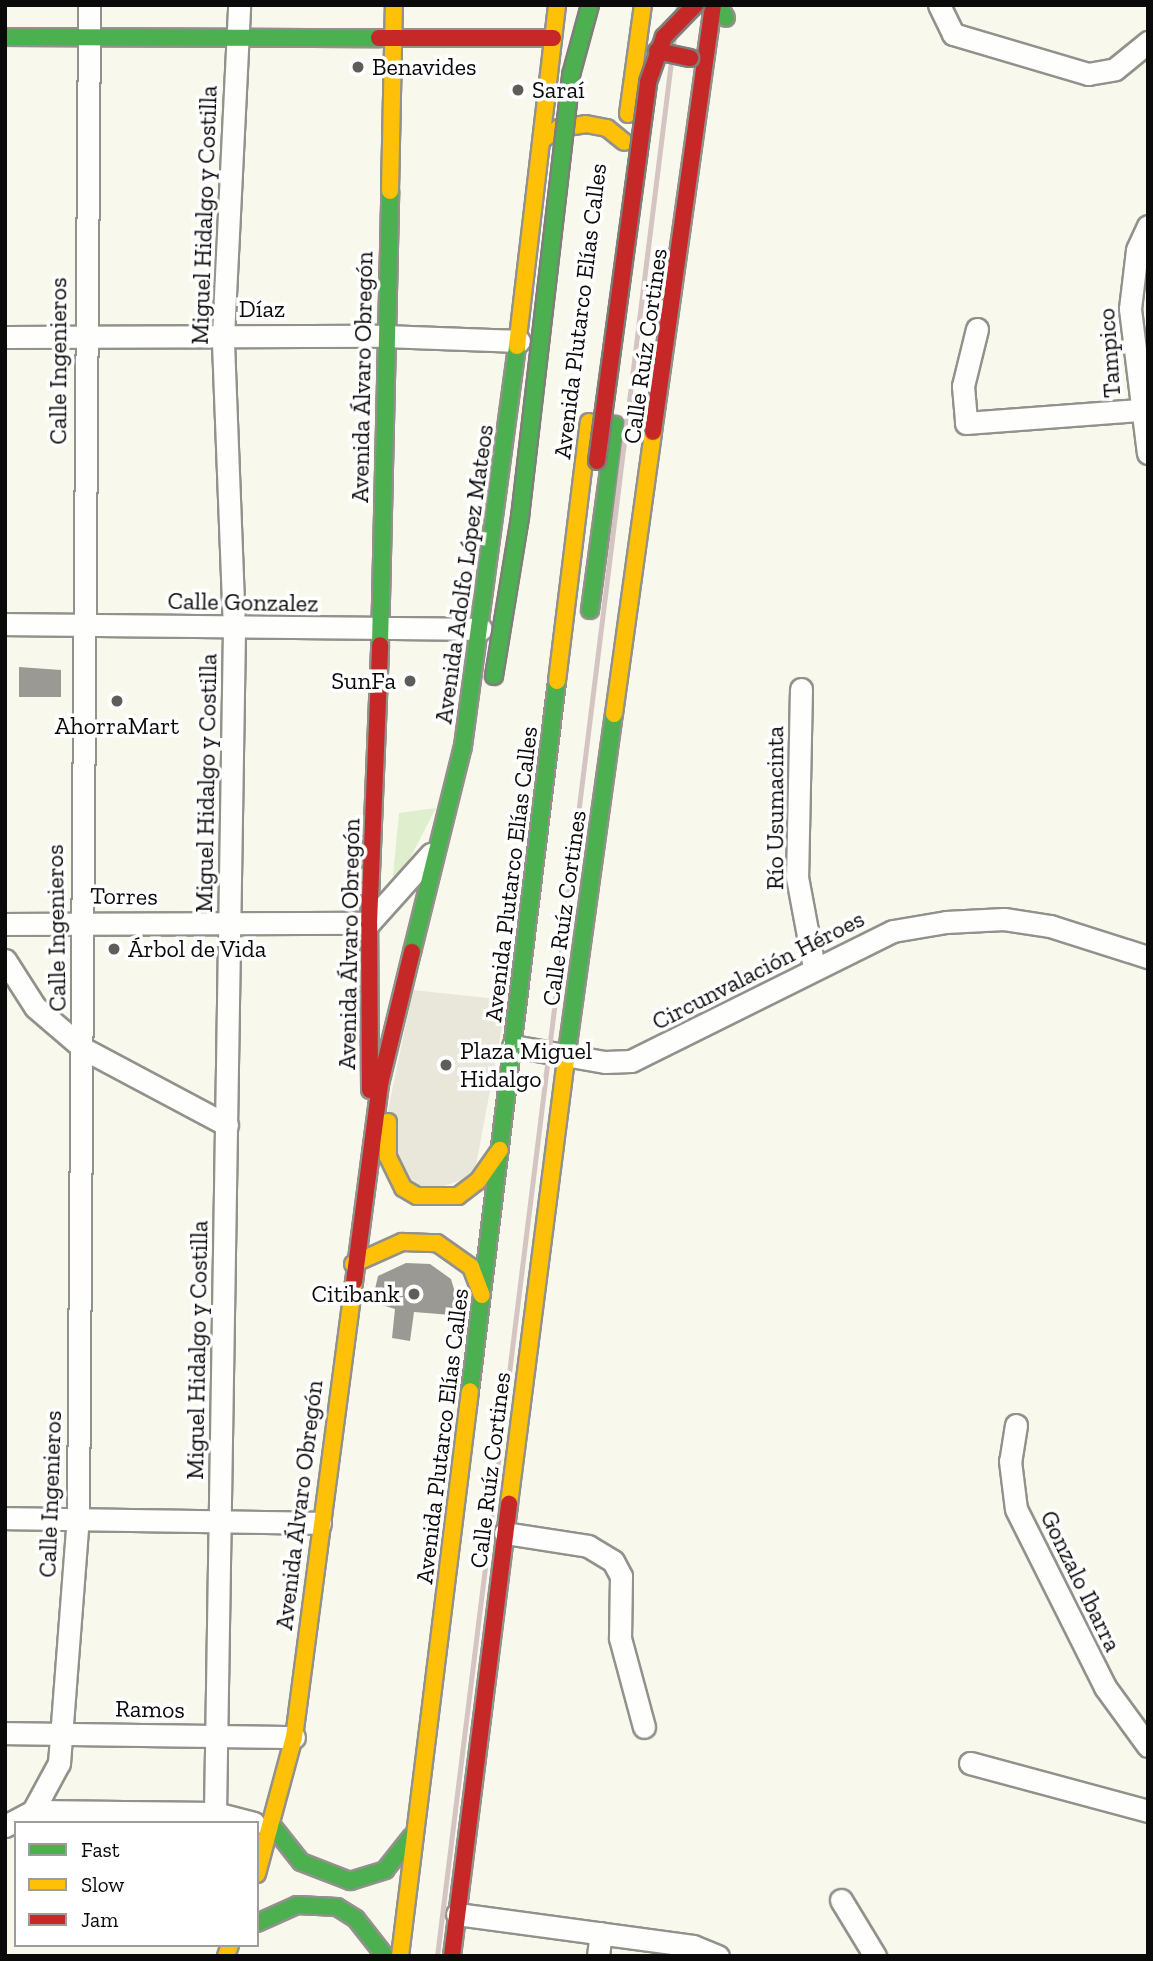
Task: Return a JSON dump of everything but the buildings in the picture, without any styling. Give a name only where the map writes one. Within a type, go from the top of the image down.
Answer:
[{"type":"main road","name":"Avenida Álvaro Obregón","points":[[259,1854],[262,1825],[294,1737],[371,1140],[369,923],[381,630],[384,335],[394,5]]},
{"type":"main road","name":"Avenida Adolfo López Mateos","points":[[371,1140],[411,944],[463,746],[519,341],[556,5]]},
{"type":"main road","points":[[463,746],[494,676],[520,517],[571,75],[590,5]]},
{"type":"main road","name":"Avenida Plutarco Elías Calles","points":[[400,1956],[412,1836],[502,1148],[563,636],[643,5]]},
{"type":"main road","points":[[563,636],[584,562],[645,106],[657,51],[695,5]]},
{"type":"main road","name":"Calle Ruíz Cortines","points":[[452,1956],[566,1057],[707,69],[713,5]]},
{"type":"main road","points":[[711,34],[724,10]]},
{"type":"main road","points":[[623,17],[638,37]]},
{"type":"main road","points":[[563,636],[589,615],[592,603],[661,18]]},
{"type":"main road","points":[[5,37],[238,36],[394,40],[553,38]]},
{"type":"main road","points":[[657,51],[690,58],[707,69]]},
{"type":"main road","points":[[542,140],[559,128],[586,124],[607,128],[624,142]]},
{"type":"main road","points":[[411,944],[409,991],[389,1094],[388,1157],[393,1170],[403,1188],[417,1196],[458,1196],[478,1181],[502,1148]]},
{"type":"main road","points":[[354,1264],[402,1241],[437,1243],[471,1268],[482,1295]]},
{"type":"main road","points":[[262,1825],[301,1862],[339,1879],[371,1878],[385,1870],[412,1836]]},
{"type":"main road","points":[[332,1906],[339,1879]]},
{"type":"main road","points":[[259,1922],[297,1905],[332,1906],[356,1919],[385,1956]]},
{"type":"street","name":"Calle Ingenieros","points":[[14,1821],[33,1811],[53,1781],[62,1734],[78,1516],[84,1049],[80,922],[84,625],[83,338],[89,5]]},
{"type":"street","name":"Miguel Hidalgo y Costilla","points":[[215,1813],[214,1736],[221,1521],[234,629],[223,336],[239,5]]},
{"type":"street","points":[[939,5],[953,34],[1088,74],[1115,69],[1148,41]]},
{"type":"street","name":"Tampico","points":[[1148,226],[1137,250],[1139,410],[1148,453]]},
{"type":"street","points":[[977,329],[963,386],[966,423],[1139,410]]},
{"type":"street","name":"Díaz","points":[[5,337],[384,335],[519,341]]},
{"type":"street","name":"Calle Gonzalez","points":[[5,624],[234,629],[481,629]]},
{"type":"street","name":"Río Usumacinta","points":[[801,690],[797,877],[814,968]]},
{"type":"street","points":[[369,923],[434,850]]},
{"type":"street","name":"Circunvalación Héroes","points":[[513,1046],[566,1057],[631,1061],[814,968],[893,932],[1004,919],[1051,926],[1148,957]]},
{"type":"street","name":"Torres","points":[[5,924],[369,923]]},
{"type":"street","points":[[5,960],[35,1007],[84,1049],[227,1125]]},
{"type":"street","name":"Gonzalo Ibarra","points":[[1016,1425],[1010,1461],[1016,1509],[1105,1687],[1148,1746]]},
{"type":"street","points":[[5,1518],[78,1516],[320,1523]]},
{"type":"street","points":[[505,1533],[588,1546],[613,1562],[621,1576],[620,1637],[644,1727]]},
{"type":"street","name":"Ramos","points":[[5,1733],[294,1737]]},
{"type":"street","points":[[970,1763],[1148,1811]]},
{"type":"street","points":[[33,1811],[215,1813],[246,1821]]},
{"type":"street","points":[[841,1900],[875,1956]]},
{"type":"street","points":[[457,1914],[693,1945],[718,1956]]},
{"type":"street","points":[[598,1956],[601,1933]]},
{"type":"green space","points":[[436,808],[391,895],[399,813]]},
{"type":"shaded area","name":"Plaza Miguel Hidalgo","points":[[413,990],[507,1000],[474,1176],[432,1190],[403,1179],[384,1129]]},
{"type":"railway","points":[[437,1956],[678,5]]},
{"type":"traffic: fast","points":[[494,676],[520,517],[571,75],[590,5]]},
{"type":"traffic: fast","points":[[718,5],[726,18]]},
{"type":"traffic: fast","points":[[5,37],[379,38]]},
{"type":"traffic: fast","points":[[380,645],[390,191]]},
{"type":"traffic: fast","points":[[412,952],[463,746],[517,346]]},
{"type":"traffic: fast","points":[[590,610],[615,425]]},
{"type":"traffic: fast","points":[[470,1391],[557,681]]},
{"type":"traffic: fast","points":[[566,1059],[614,714]]},
{"type":"traffic: fast","points":[[274,1828],[301,1862],[350,1881],[385,1870],[412,1836]]},
{"type":"traffic: fast","points":[[259,1922],[297,1905],[337,1907],[356,1919],[385,1956]]},
{"type":"traffic: slow","points":[[390,191],[394,5]]},
{"type":"traffic: slow","points":[[517,346],[557,5]]},
{"type":"traffic: slow","points":[[628,114],[643,5]]},
{"type":"traffic: slow","points":[[542,140],[559,128],[586,124],[607,128],[624,142]]},
{"type":"traffic: slow","points":[[557,681],[589,422]]},
{"type":"traffic: slow","points":[[614,714],[653,432]]},
{"type":"traffic: slow","points":[[509,1504],[566,1059]]},
{"type":"traffic: slow","points":[[388,1122],[388,1157],[403,1188],[417,1196],[458,1196],[478,1181],[500,1150]]},
{"type":"traffic: slow","points":[[353,1264],[402,1242],[437,1243],[471,1267],[482,1295]]},
{"type":"traffic: slow","points":[[259,1867],[294,1737],[354,1282]]},
{"type":"traffic: slow","points":[[400,1956],[470,1391]]},
{"type":"traffic: slow","points":[[226,1956],[229,1947]]},
{"type":"traffic: jam","points":[[597,461],[648,82],[664,37],[695,5]]},
{"type":"traffic: jam","points":[[653,432],[713,5]]},
{"type":"traffic: jam","points":[[379,38],[553,38]]},
{"type":"traffic: jam","points":[[657,51],[690,58]]},
{"type":"traffic: jam","points":[[370,1090],[369,923],[380,645]]},
{"type":"traffic: jam","points":[[354,1282],[380,1084],[412,952]]},
{"type":"traffic: jam","points":[[452,1956],[509,1504]]},
{"type":"place","name":"Benavides","points":[[358,67]]},
{"type":"place","name":"Saraí","points":[[518,90]]},
{"type":"place","name":"SunFa","points":[[410,681]]},
{"type":"place","name":"AhorraMart","points":[[117,701]]},
{"type":"place","name":"Árbol de Vida","points":[[114,949]]},
{"type":"place","name":"Plaza Miguel Hidalgo","points":[[446,1065]]},
{"type":"place","name":"Citibank","points":[[414,1294]]}]
